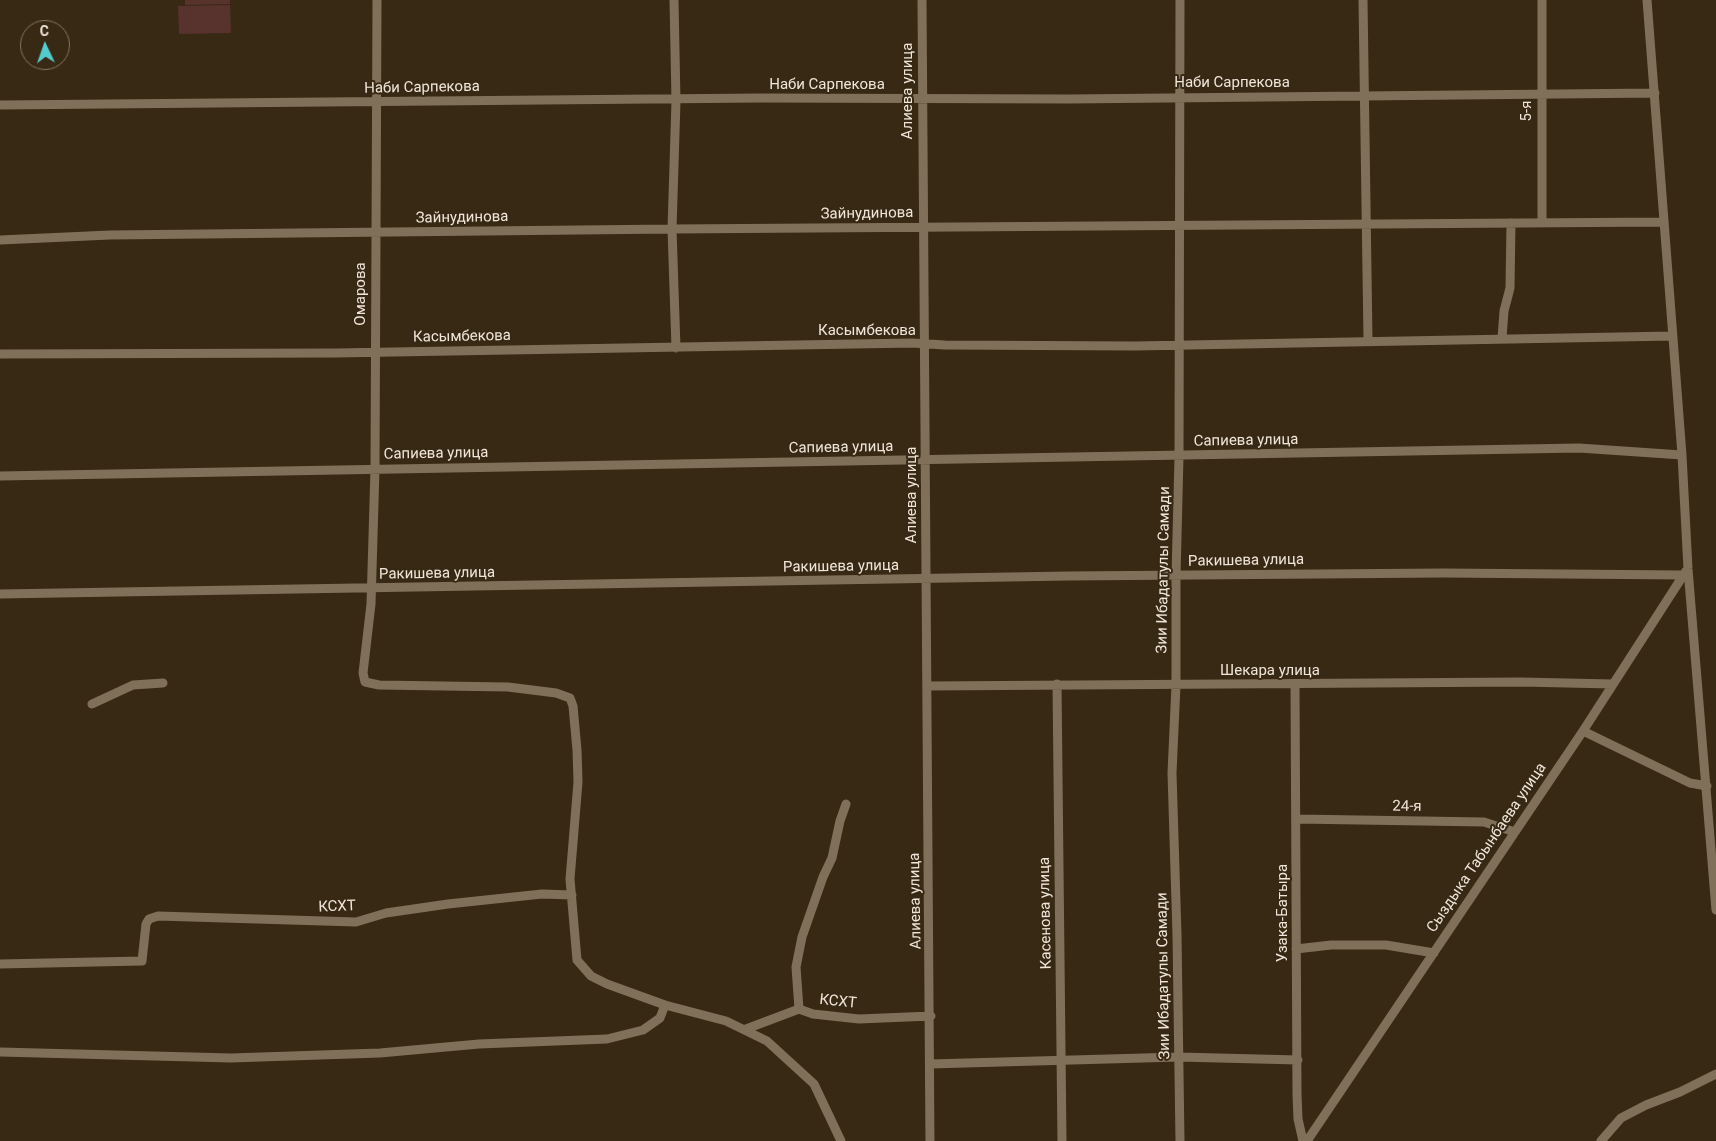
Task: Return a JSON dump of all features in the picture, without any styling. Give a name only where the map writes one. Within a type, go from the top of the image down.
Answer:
[{"type":"street","name":"Омарова","points":[[377,0],[378,103],[374,469],[371,589],[363,673],[365,682],[379,685],[508,687],[556,693],[570,698],[573,706],[576,732],[578,782],[573,831],[572,895]]},
{"type":"street","points":[[674,0],[676,100],[672,229],[676,348]]},
{"type":"street","name":"Алиева улица","points":[[922,0],[926,459],[925,579],[928,686],[931,1016],[930,1141]]},
{"type":"street","name":"Зии Ибадатулы Самади","points":[[1180,0],[1180,457],[1176,576],[1176,685],[1172,773],[1180,1141]]},
{"type":"street","points":[[1363,0],[1366,96],[1368,340]]},
{"type":"street","name":"5-я","points":[[1542,0],[1542,222]]},
{"type":"street","points":[[1647,0],[1682,455],[1686,572],[1716,910]]},
{"type":"street","name":"Наби Сарпекова","points":[[0,105],[1655,93]]},
{"type":"street","points":[[1502,338],[1504,312],[1510,288],[1511,222]]},
{"type":"street","name":"Зайнудинова","points":[[0,240],[110,235],[1664,222]]},
{"type":"street","name":"Касымбекова","points":[[0,354],[375,352],[925,344],[1180,344],[1672,336]]},
{"type":"street","name":"Сапиева улица","points":[[0,476],[926,459],[1180,457],[1579,448],[1682,455]]},
{"type":"street","name":"Ракишева улица","points":[[0,594],[925,579],[1686,572]]},
{"type":"street","name":"Сыздыка Табынбаева улица","points":[[1307,1141],[1583,731],[1612,684],[1675,592],[1686,572]]},
{"type":"street","name":"Шекара улица","points":[[928,686],[1522,682],[1612,684]]},
{"type":"street","points":[[92,704],[133,685],[164,683]]},
{"type":"street","name":"Касенова улица","points":[[1058,684],[1062,1141]]},
{"type":"street","name":"Узака-Батыра","points":[[1295,684],[1298,1119],[1303,1141]]},
{"type":"street","points":[[1583,731],[1690,783],[1706,786]]},
{"type":"street","points":[[799,1009],[796,967],[802,937],[823,877],[832,858],[840,821],[846,804]]},
{"type":"street","name":"24-я","points":[[1297,819],[1484,822],[1515,832]]},
{"type":"street","name":"КСХТ","points":[[0,964],[142,961],[146,924],[149,918],[158,916],[356,922],[386,913],[439,906],[542,894],[572,895]]},
{"type":"street","points":[[572,895],[577,960],[591,976],[665,1005],[746,1029],[768,1040],[814,1084],[841,1141]]},
{"type":"street","points":[[1296,948],[1331,945],[1386,945],[1434,953]]},
{"type":"street","points":[[0,1052],[231,1058],[371,1054],[479,1044],[607,1039],[643,1030],[660,1018],[665,1005]]},
{"type":"street","name":"КСХТ","points":[[746,1029],[799,1009],[813,1014],[859,1019],[931,1016]]},
{"type":"street","points":[[930,1064],[1179,1058],[1298,1060]]},
{"type":"street","points":[[1601,1141],[1621,1118],[1716,1074]]},
{"type":"shaded area","points":[[185,0],[230,0],[230,4],[185,5]]},
{"type":"shaded area","points":[[230,5],[231,33],[179,34],[178,6]]}]
